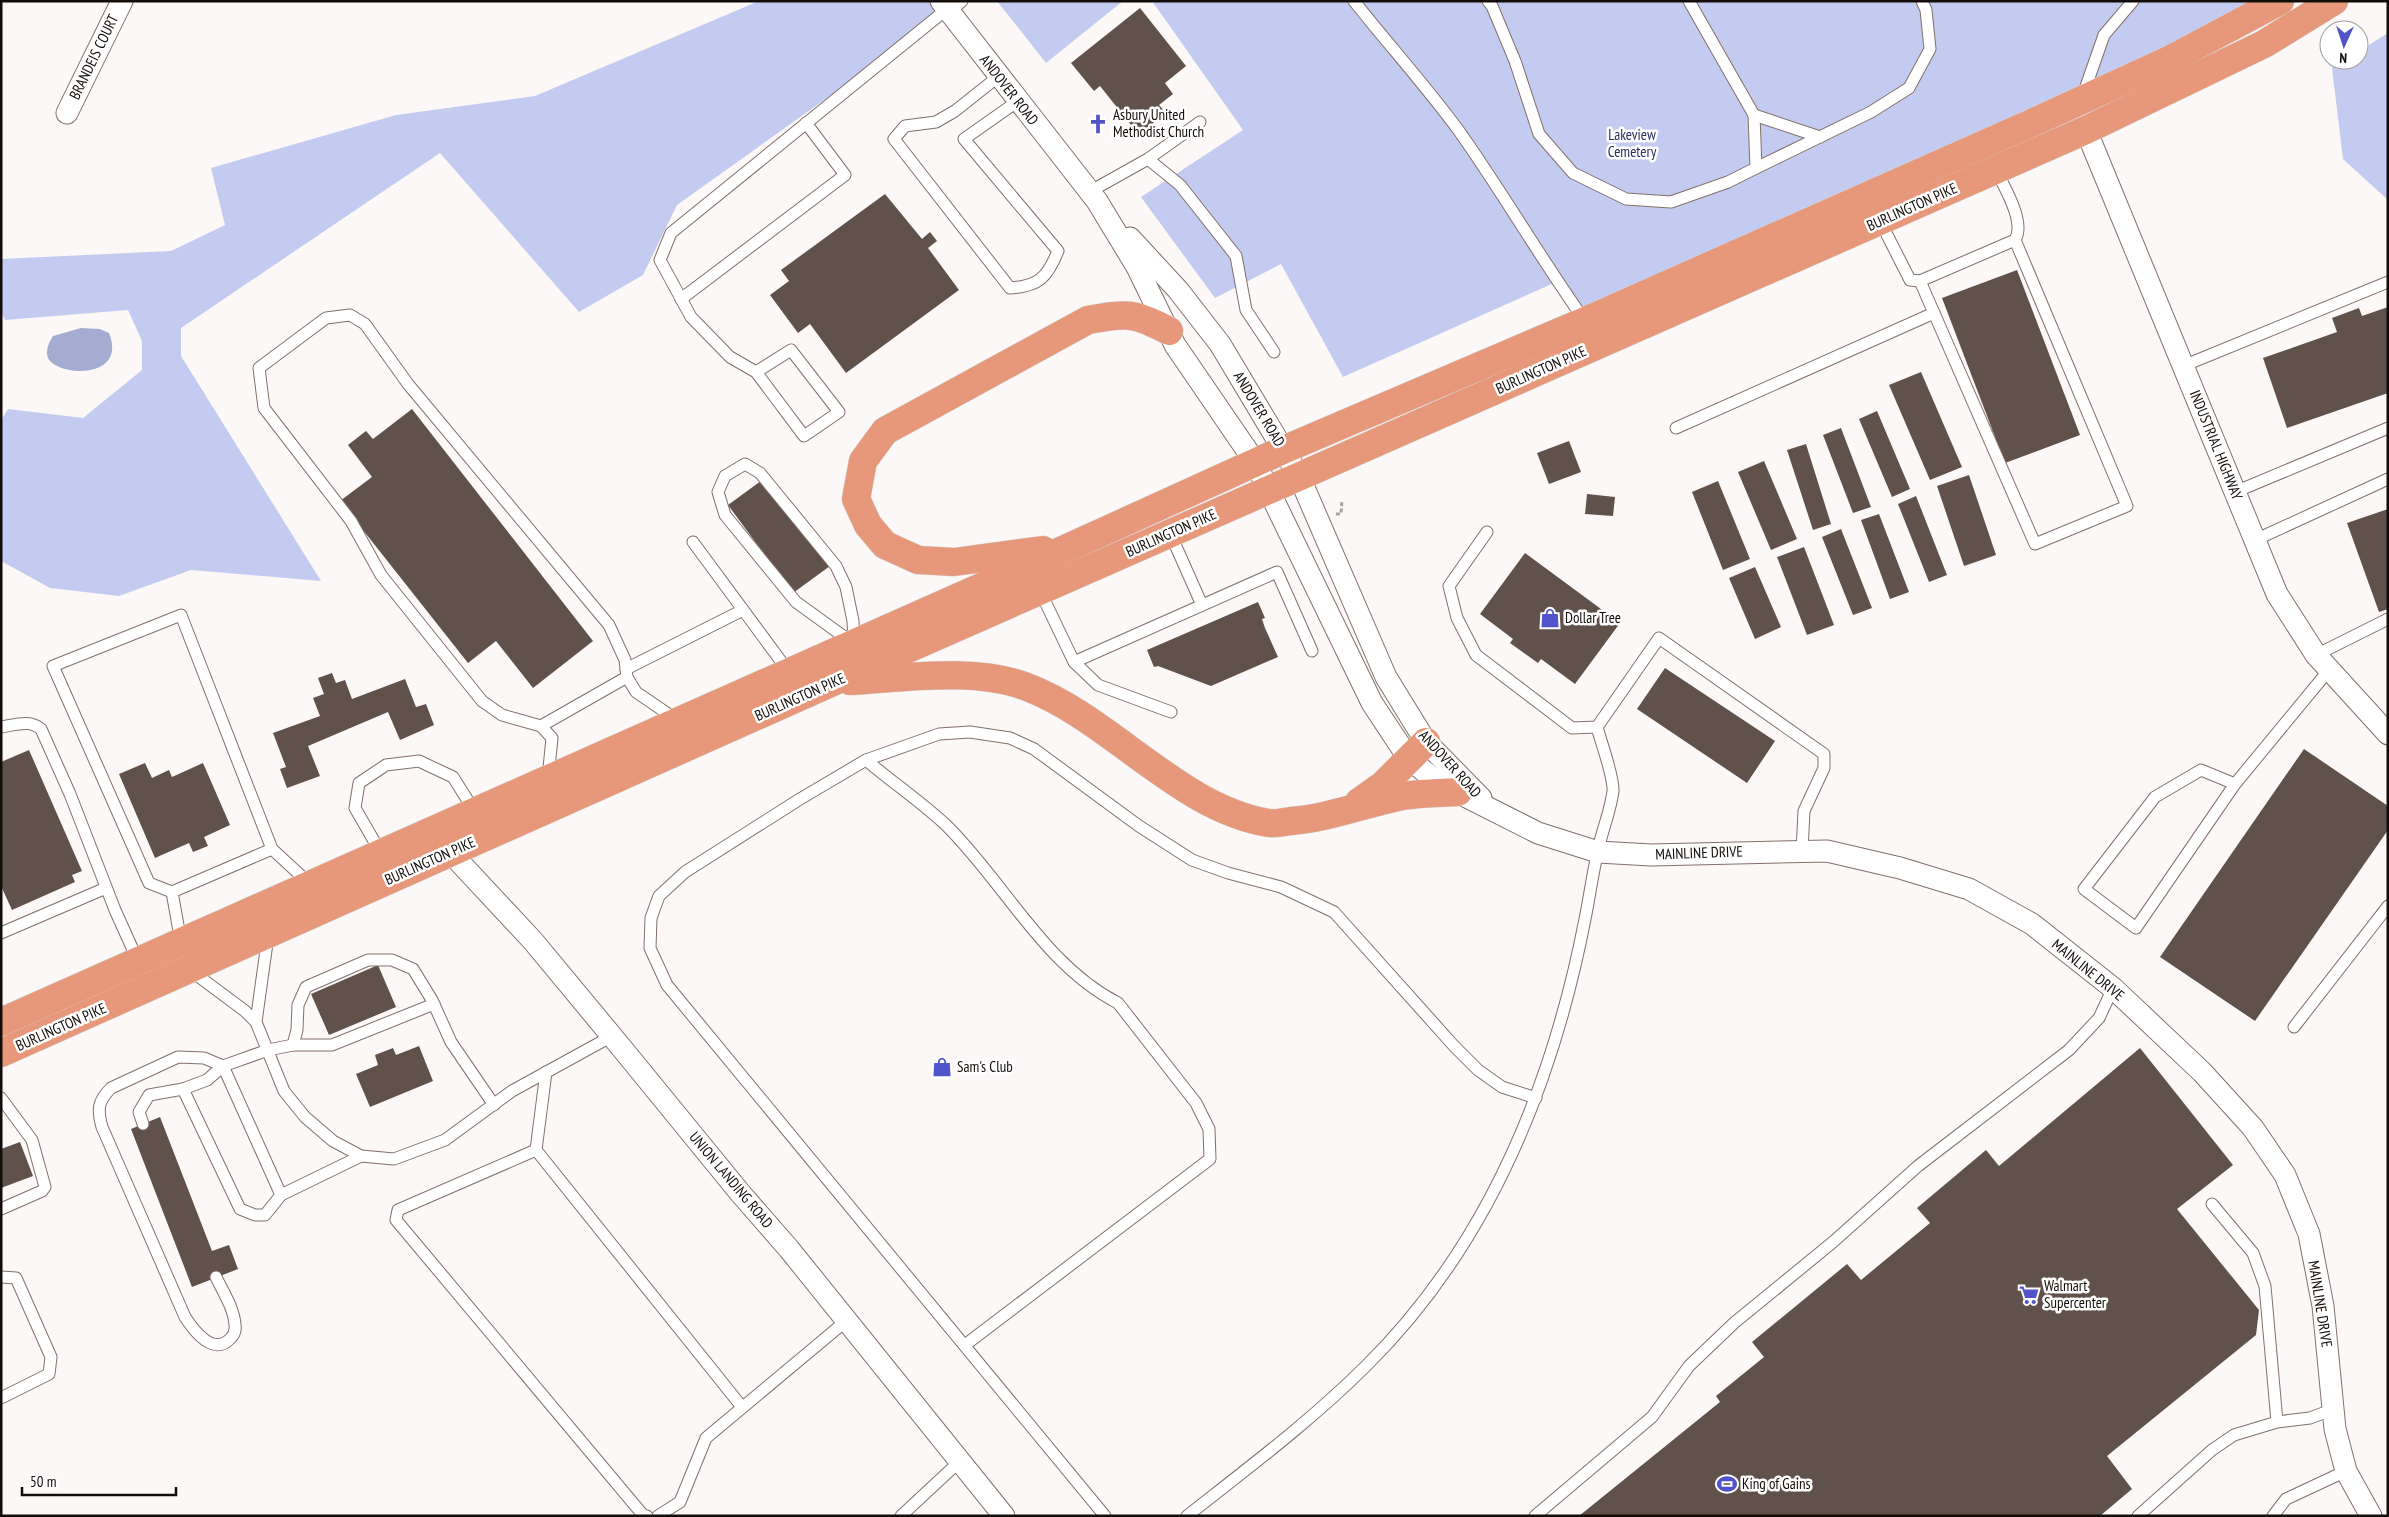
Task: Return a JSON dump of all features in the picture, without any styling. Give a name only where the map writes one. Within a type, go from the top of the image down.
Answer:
[{"type":"highway","name":"BURLINGTON PIKE","points":[[1,1022],[1074,546],[1283,450],[1585,321],[2082,100],[2169,60],[2280,1]]},
{"type":"highway","name":"BURLINGTON PIKE","points":[[1,1053],[835,681],[2086,130],[2264,44],[2334,1]]},
{"type":"highway","points":[[1074,546],[954,562],[918,560],[885,545],[868,525],[856,499],[863,461],[885,432],[1088,320],[1122,314],[1144,318],[1169,331]]},
{"type":"highway","points":[[835,681],[956,676],[991,678],[1025,686],[1057,700],[1200,798],[1233,815],[1271,823],[1314,819],[1403,796],[1458,792]]},
{"type":"highway","points":[[1346,812],[1383,785],[1417,750]]},
{"type":"street","name":"BRANDEIS COURT","points":[[67,113],[122,1]]},
{"type":"street","name":"ANDOVER ROAD","points":[[950,6],[998,76],[1093,197],[1137,266],[1175,345],[1256,462],[1372,703],[1417,750],[1439,783],[1488,806]]},
{"type":"street","name":"INDUSTRIAL HIGHWAY","points":[[2086,130],[2277,594],[2322,662],[2388,734]]},
{"type":"street","name":"ANDOVER ROAD","points":[[1093,197],[1178,290],[1220,344],[1299,476],[1417,750],[1454,768],[1488,806]]},
{"type":"street","name":"MAINLINE DRIVE","points":[[1488,806],[1538,833],[1598,852],[1652,855],[1827,850],[1900,868],[1969,889],[2032,924],[2113,988],[2202,1072],[2253,1128],[2285,1175],[2308,1234],[2322,1306],[2336,1429],[2346,1471],[2372,1516]]},
{"type":"street","name":"UNION LANDING ROAD","points":[[450,852],[533,941],[741,1194],[789,1249],[1004,1516]]},
{"type":"lane","points":[[1354,1],[1457,129],[1510,205],[1545,263],[1585,321]]},
{"type":"lane","points":[[1488,1],[1492,6],[1515,61],[1539,134],[1573,173],[1626,198],[1671,202],[1728,182],[1871,112],[1909,88],[1930,48],[1926,10],[1922,1]]},
{"type":"lane","points":[[1689,1],[1754,115],[1756,168]]},
{"type":"lane","points":[[2082,100],[2104,35],[2133,1]]},
{"type":"lane","points":[[756,372],[791,350],[839,412],[804,436],[756,372],[730,357],[691,318],[660,260],[671,233],[950,6]]},
{"type":"lane","points":[[998,76],[955,111],[936,122],[905,126],[894,139],[1010,288],[1030,286],[1050,270],[1058,251],[964,139],[1018,101]]},
{"type":"lane","points":[[1754,115],[1820,137]]},
{"type":"lane","points":[[1093,197],[1200,122]]},
{"type":"lane","points":[[681,298],[845,175],[806,123]]},
{"type":"lane","points":[[1148,159],[1180,185],[1236,256],[1246,310],[1274,352]]},
{"type":"lane","points":[[1880,221],[1910,280],[1920,281],[2015,240],[2019,233],[2019,224],[1996,170]]},
{"type":"lane","points":[[1920,281],[2035,544],[2127,506],[2015,240]]},
{"type":"lane","points":[[2183,366],[2388,282]]},
{"type":"lane","points":[[1676,428],[1934,313]]},
{"type":"lane","points":[[548,779],[552,738],[541,726],[502,715],[482,701],[381,575],[351,521],[264,408],[259,368],[326,318],[350,315],[365,324],[408,384],[609,624],[625,660],[626,673],[636,692],[679,721]]},
{"type":"lane","points":[[2235,492],[2388,428]]},
{"type":"lane","points":[[745,464],[760,473],[836,566],[846,587],[853,621],[854,644],[796,602],[725,516],[718,492],[724,476],[745,464]]},
{"type":"lane","points":[[2255,540],[2388,479]]},
{"type":"lane","points":[[1487,532],[1449,586],[1457,618],[1476,655],[1572,728],[1597,727]]},
{"type":"lane","points":[[1170,533],[1202,605]]},
{"type":"lane","points":[[693,542],[789,672]]},
{"type":"lane","points":[[1074,662],[1277,572],[1312,651]]},
{"type":"lane","points":[[1040,591],[1074,662],[1098,685],[1171,712]]},
{"type":"lane","points":[[541,726],[626,673],[743,610]]},
{"type":"lane","points":[[272,849],[172,892],[149,883],[53,666],[182,615],[272,849],[311,884]]},
{"type":"lane","points":[[2235,784],[2201,770],[2155,797],[2084,889],[2136,928],[2322,662],[2388,619]]},
{"type":"lane","points":[[1187,1516],[1342,1388],[1368,1364],[1409,1319],[1449,1268],[1483,1213],[1536,1098],[1559,1030],[1575,972],[1598,852],[1613,789],[1597,727],[1659,638],[1824,754],[1824,768],[1804,811],[1802,851]]},
{"type":"lane","points":[[1,727],[35,723],[41,729],[70,794],[104,883],[138,961]]},
{"type":"lane","points":[[1105,1516],[667,985],[650,948],[650,918],[659,896],[685,872],[800,799],[866,760],[940,734],[962,732],[1010,738],[1034,749],[1139,826],[1192,860],[1228,873],[1281,887],[1334,912],[1454,1046],[1478,1070],[1502,1087],[1536,1098]]},
{"type":"lane","points":[[866,760],[946,825],[1069,970],[1118,1004],[1196,1103],[1209,1129],[1210,1159],[965,1345]]},
{"type":"lane","points":[[381,853],[355,808],[359,784],[386,765],[419,761],[452,777],[474,812]]},
{"type":"lane","points":[[1,933],[104,883]]},
{"type":"lane","points":[[172,892],[181,942]]},
{"type":"lane","points":[[2294,1027],[2388,906]]},
{"type":"lane","points":[[256,1022],[268,933]]},
{"type":"lane","points":[[293,1045],[297,1030],[298,1006],[306,987],[368,960],[392,960],[413,969],[434,1004],[451,1042],[494,1105]]},
{"type":"lane","points":[[189,969],[245,1011],[256,1022],[284,1091],[305,1117],[333,1141],[362,1156],[394,1159],[445,1140],[512,1091],[612,1036]]},
{"type":"lane","points":[[1535,1516],[1652,1417],[1689,1366],[1734,1323],[1833,1242],[1918,1166],[2069,1050],[2099,1018],[2113,988]]},
{"type":"lane","points":[[142,1124],[139,1112],[149,1095],[183,1089],[207,1080],[222,1066],[268,1050],[293,1045],[332,1045],[434,1004]]},
{"type":"lane","points":[[216,1277],[231,1308],[236,1326],[234,1335],[227,1342],[217,1345],[206,1341],[200,1336],[185,1317],[102,1127],[98,1108],[102,1097],[111,1088],[178,1057],[204,1058],[222,1066],[281,1195]]},
{"type":"lane","points":[[546,1072],[536,1150],[742,1407]]},
{"type":"lane","points":[[183,1089],[240,1208],[254,1215],[264,1215],[281,1195],[362,1156]]},
{"type":"lane","points":[[1,1098],[32,1140],[45,1187],[42,1191],[1,1209]]},
{"type":"lane","points":[[536,1150],[398,1210],[396,1220],[637,1508],[646,1516]]},
{"type":"lane","points":[[2212,1204],[2253,1253],[2265,1286],[2277,1422]]},
{"type":"lane","points":[[1,1277],[16,1278],[51,1357],[49,1374],[3,1393]]},
{"type":"lane","points":[[658,1516],[680,1502],[706,1438],[846,1321]]},
{"type":"lane","points":[[2138,1516],[2212,1450],[2234,1435],[2277,1422],[2310,1418],[2334,1409]]},
{"type":"lane","points":[[901,1516],[960,1461]]},
{"type":"lane","points":[[2273,1516],[2286,1499],[2346,1471]]},
{"type":"path","points":[[1341,514],[1342,500]]},
{"type":"path","points":[[1336,514],[1346,515]]},
{"type":"green space","points":[[759,1],[963,1],[677,205],[643,275],[579,312],[440,153],[181,328],[181,356],[321,581],[191,570],[119,596],[50,588],[1,561],[1,420],[8,409],[83,418],[142,370],[142,341],[128,310],[5,320],[1,311],[1,259],[171,251],[225,225],[211,168],[396,115],[535,96]]},
{"type":"green space","points":[[997,1],[1123,1],[1046,63]]},
{"type":"green space","name":"Lakeview Cemetery","points":[[1152,1],[2280,1],[1585,321],[1556,282],[1343,377],[1281,264],[1215,298],[1141,197],[1243,130]]},
{"type":"green space","points":[[2388,33],[2388,200],[2343,159],[2332,70],[2369,70],[2369,45]]},
{"type":"shaded area","points":[[81,328],[100,329],[109,333],[112,348],[109,359],[100,367],[89,370],[76,371],[64,369],[54,364],[48,358],[47,352],[53,336]]},
{"type":"building","points":[[1140,8],[1186,66],[1165,83],[1173,94],[1159,105],[1166,113],[1139,135],[1100,86],[1094,91],[1071,63]]},
{"type":"building","points":[[885,194],[922,239],[930,232],[937,241],[928,248],[959,290],[846,373],[810,324],[798,333],[770,295],[789,281],[781,270]]},
{"type":"building","points":[[2017,270],[2080,435],[2005,463],[1942,298]]},
{"type":"building","points":[[2388,307],[2388,393],[2287,428],[2263,358],[2337,332],[2332,318],[2359,308],[2362,316]]},
{"type":"building","points":[[1921,372],[1962,467],[1930,480],[1889,385]]},
{"type":"building","points":[[412,409],[593,641],[533,688],[496,641],[468,663],[340,501],[372,477],[348,445],[366,431],[373,439]]},
{"type":"building","points":[[1877,411],[1910,489],[1892,497],[1859,419]]},
{"type":"building","points":[[1841,428],[1871,507],[1853,513],[1823,435]]},
{"type":"building","points":[[1569,441],[1581,472],[1549,484],[1537,453]]},
{"type":"building","points":[[1806,444],[1831,524],[1813,530],[1787,450]]},
{"type":"building","points":[[1764,461],[1797,539],[1771,550],[1738,472]]},
{"type":"building","points":[[1969,475],[1996,555],[1964,566],[1937,486]]},
{"type":"building","points":[[765,478],[830,566],[793,593],[728,505]]},
{"type":"building","points":[[1718,481],[1750,559],[1723,570],[1692,492]]},
{"type":"building","points":[[1587,494],[1615,497],[1613,516],[1585,514]]},
{"type":"building","points":[[1916,496],[1947,575],[1929,582],[1898,504]]},
{"type":"building","points":[[2388,509],[2388,609],[2379,612],[2347,523]]},
{"type":"building","points":[[1879,514],[1909,592],[1890,599],[1861,520]]},
{"type":"building","points":[[1841,529],[1872,608],[1853,615],[1822,537]]},
{"type":"building","points":[[1804,547],[1834,625],[1807,635],[1777,557]]},
{"type":"building","name":"Dollar Tree","points":[[1525,553],[1620,623],[1575,684],[1541,659],[1538,663],[1510,643],[1513,639],[1480,614]]},
{"type":"building","points":[[1755,567],[1781,627],[1755,639],[1729,578]]},
{"type":"building","points":[[1258,602],[1265,618],[1262,619],[1265,628],[1278,657],[1211,686],[1158,666],[1154,667],[1147,650]]},
{"type":"building","points":[[1665,668],[1775,741],[1747,783],[1637,709]]},
{"type":"building","points":[[332,673],[336,683],[345,680],[352,699],[405,679],[416,707],[426,704],[434,725],[400,740],[388,712],[308,746],[320,776],[287,788],[280,769],[286,767],[273,733],[320,716],[313,698],[324,694],[318,678]]},
{"type":"building","points":[[2304,749],[2388,806],[2388,830],[2255,1021],[2160,957]]},
{"type":"building","points":[[29,750],[82,871],[72,875],[75,882],[12,910],[1,886],[1,762]]},
{"type":"building","points":[[145,763],[152,778],[169,770],[172,777],[203,763],[230,825],[204,837],[208,846],[193,852],[189,843],[155,858],[119,774]]},
{"type":"building","points":[[378,965],[396,1007],[329,1035],[311,994]]},
{"type":"building","points":[[419,1046],[433,1081],[370,1107],[356,1074],[378,1065],[375,1055],[393,1048],[396,1055]]},
{"type":"building","name":"Walmart Supercenter","points":[[2140,1048],[2233,1165],[2177,1209],[2259,1310],[2256,1335],[2107,1456],[2132,1489],[2100,1516],[1579,1516],[1720,1402],[1716,1396],[1764,1357],[1752,1342],[1847,1264],[1861,1280],[1930,1223],[1917,1208],[1986,1150],[1999,1166]]},
{"type":"building","points":[[160,1117],[212,1251],[229,1245],[238,1269],[192,1287],[131,1129]]},
{"type":"building","points":[[20,1142],[33,1176],[1,1188],[1,1149]]},
{"type":"place","name":"Asbury United Methodist Church","points":[[1098,124]]},
{"type":"place","name":"Dollar Tree","points":[[1550,618]]},
{"type":"place","name":"Sam's Club","points":[[942,1067]]},
{"type":"place","name":"Walmart Supercenter","points":[[2029,1295]]},
{"type":"place","name":"King of Gains","points":[[1727,1484]]}]
